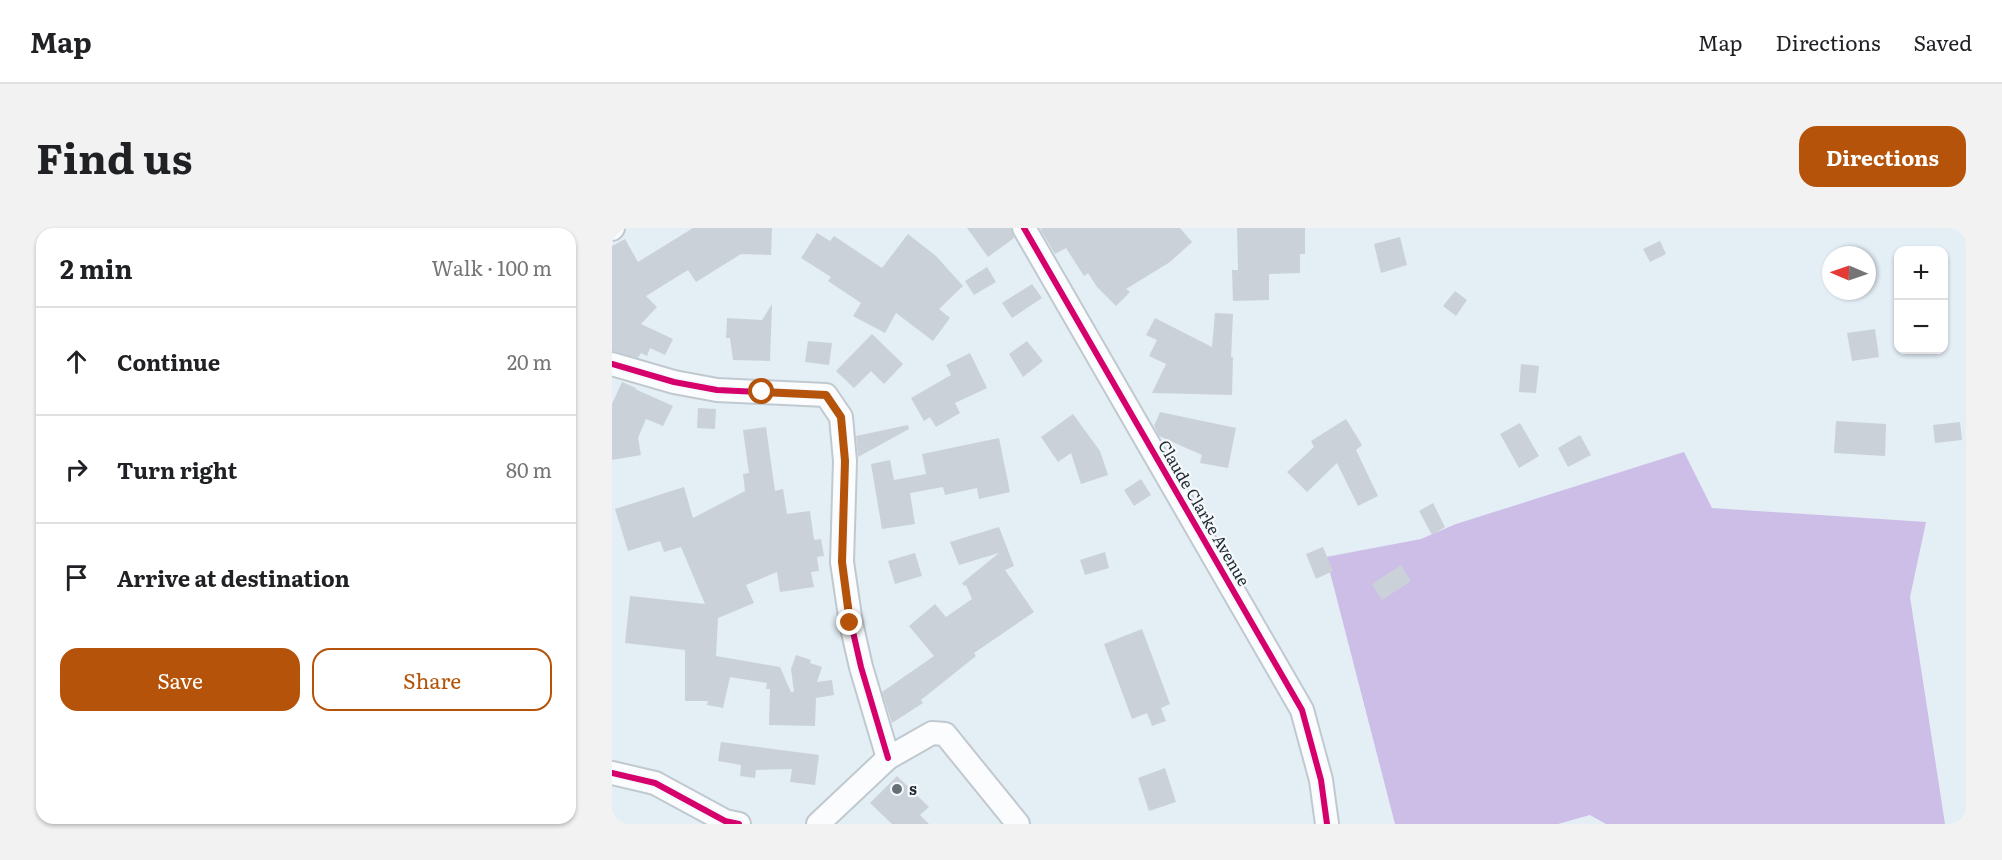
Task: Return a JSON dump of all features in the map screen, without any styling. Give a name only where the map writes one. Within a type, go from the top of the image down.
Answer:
[{"type":"street","name":"Claude Clarke Avenue","points":[[1024,228],[1302,710],[1320,780],[1327,824]]},
{"type":"street","points":[[612,364],[674,382],[717,390],[826,395],[841,417],[845,461],[842,562],[850,623],[888,758]]},
{"type":"street","points":[[818,824],[888,758],[932,733],[945,734],[1018,824]]},
{"type":"street","points":[[612,773],[655,783],[725,821],[739,824]]},
{"type":"shaded area","points":[[1684,452],[1712,508],[1926,522],[1910,597],[1945,824],[1606,824],[1590,815],[1558,824],[1395,824],[1326,557],[1421,539],[1456,524]]},
{"type":"building","points":[[693,228],[772,228],[771,255],[741,254],[696,282],[688,270],[646,296],[657,307],[641,324],[673,339],[665,355],[650,348],[647,356],[641,353],[638,358],[612,351],[612,246],[625,239],[638,262]]},
{"type":"building","points":[[967,228],[1011,228],[1014,238],[988,257]]},
{"type":"building","points":[[1180,228],[1192,242],[1170,262],[1126,289],[1130,292],[1116,306],[1097,287],[1088,273],[1084,276],[1066,248],[1055,254],[1040,229]]},
{"type":"building","points":[[1237,228],[1305,228],[1305,254],[1300,254],[1300,273],[1269,274],[1269,300],[1233,301],[1232,270],[1238,270]]},
{"type":"building","points":[[817,233],[830,241],[834,236],[882,268],[908,234],[936,256],[963,286],[939,309],[950,318],[933,341],[896,313],[885,333],[853,316],[861,303],[828,281],[831,277],[801,258]]},
{"type":"building","points":[[1400,237],[1407,265],[1381,273],[1374,244]]},
{"type":"building","points":[[1660,241],[1666,254],[1650,262],[1643,249]]},
{"type":"building","points":[[987,267],[996,282],[974,295],[965,281]]},
{"type":"building","points":[[1032,284],[1042,298],[1012,318],[1002,303]]},
{"type":"building","points":[[1455,291],[1467,300],[1456,316],[1443,306]]},
{"type":"building","points":[[772,304],[770,361],[733,360],[730,338],[726,338],[727,318],[762,320]]},
{"type":"building","points":[[1215,313],[1233,314],[1232,395],[1152,393],[1166,364],[1149,356],[1157,340],[1146,335],[1155,318],[1212,347]]},
{"type":"building","points":[[1875,329],[1879,357],[1852,361],[1847,333]]},
{"type":"building","points":[[872,334],[903,364],[884,384],[871,371],[854,388],[836,371]]},
{"type":"building","points":[[808,341],[832,343],[829,365],[805,362]]},
{"type":"building","points":[[1027,341],[1043,361],[1023,377],[1009,354]]},
{"type":"building","points":[[970,353],[987,388],[955,403],[960,413],[936,427],[930,417],[924,421],[911,398],[951,375],[946,365]]},
{"type":"building","points":[[1521,364],[1539,366],[1536,393],[1519,392]]},
{"type":"building","points":[[622,382],[673,406],[663,426],[646,419],[638,438],[641,455],[612,460],[612,404]]},
{"type":"building","points":[[698,408],[716,409],[715,429],[697,428]]},
{"type":"building","points":[[1160,412],[1236,428],[1228,468],[1200,463],[1202,455],[1159,436],[1154,426]]},
{"type":"building","points":[[1073,414],[1100,451],[1108,475],[1081,484],[1071,453],[1058,462],[1041,437]]},
{"type":"building","points":[[1346,419],[1362,445],[1356,450],[1378,496],[1358,506],[1337,463],[1307,492],[1287,472],[1314,447],[1311,441]]},
{"type":"building","points":[[1836,421],[1886,424],[1885,456],[1834,453]]},
{"type":"building","points":[[1960,422],[1962,440],[1935,443],[1933,425]]},
{"type":"building","points":[[1520,423],[1539,456],[1519,468],[1500,434]]},
{"type":"building","points":[[908,425],[909,429],[858,457],[856,436]]},
{"type":"building","points":[[766,427],[775,491],[783,489],[787,514],[810,511],[814,540],[821,539],[824,556],[817,557],[819,571],[811,572],[814,587],[780,592],[777,572],[746,585],[754,603],[718,618],[716,656],[780,667],[791,692],[794,692],[791,669],[796,655],[822,667],[817,682],[832,680],[834,695],[816,698],[815,726],[769,725],[770,689],[766,689],[767,683],[730,677],[723,708],[707,705],[708,701],[685,701],[685,650],[625,643],[630,596],[705,604],[681,547],[664,552],[660,541],[628,551],[615,509],[684,487],[693,518],[745,491],[743,474],[749,473],[743,430]]},
{"type":"building","points":[[1580,435],[1591,455],[1568,467],[1558,448]]},
{"type":"building","points":[[999,438],[1010,492],[979,499],[977,488],[945,495],[943,487],[910,493],[915,524],[882,529],[871,464],[890,460],[894,480],[926,474],[922,454]]},
{"type":"building","points":[[1141,479],[1151,495],[1134,506],[1124,490]]},
{"type":"building","points":[[1433,503],[1445,527],[1432,535],[1419,511]]},
{"type":"building","points":[[999,527],[1014,566],[1005,570],[1034,612],[974,653],[976,656],[921,700],[923,703],[892,723],[882,692],[934,656],[909,626],[935,604],[946,617],[972,599],[966,585],[962,583],[999,553],[959,565],[950,542]]},
{"type":"building","points":[[1323,547],[1333,571],[1316,579],[1306,554]]},
{"type":"building","points":[[1105,552],[1109,568],[1085,575],[1080,560]]},
{"type":"building","points":[[915,553],[922,576],[895,584],[888,561]]},
{"type":"building","points":[[1401,565],[1411,581],[1382,600],[1372,584]]},
{"type":"building","points":[[1142,629],[1170,704],[1161,708],[1166,721],[1152,726],[1147,713],[1132,719],[1104,644]]},
{"type":"building","points":[[721,742],[819,755],[815,785],[790,782],[792,769],[756,770],[755,778],[740,776],[741,765],[718,761]]},
{"type":"building","points":[[1165,768],[1176,802],[1149,811],[1138,778]]},
{"type":"building","name":"s","points":[[897,776],[929,807],[920,815],[929,824],[892,824],[870,803]]},
{"type":"cycle path","points":[[1024,228],[1302,710],[1321,780],[1327,824]]},
{"type":"cycle path","points":[[612,364],[674,382],[717,390],[826,395],[841,417],[845,461],[842,562],[851,623],[861,667],[888,758]]},
{"type":"cycle path","points":[[612,773],[655,783],[725,821],[739,824]]},
{"type":"place","name":"s","points":[[897,789]]},
{"type":"route","points":[[762,392],[826,395],[841,417],[845,461],[842,562],[850,623]]}]
